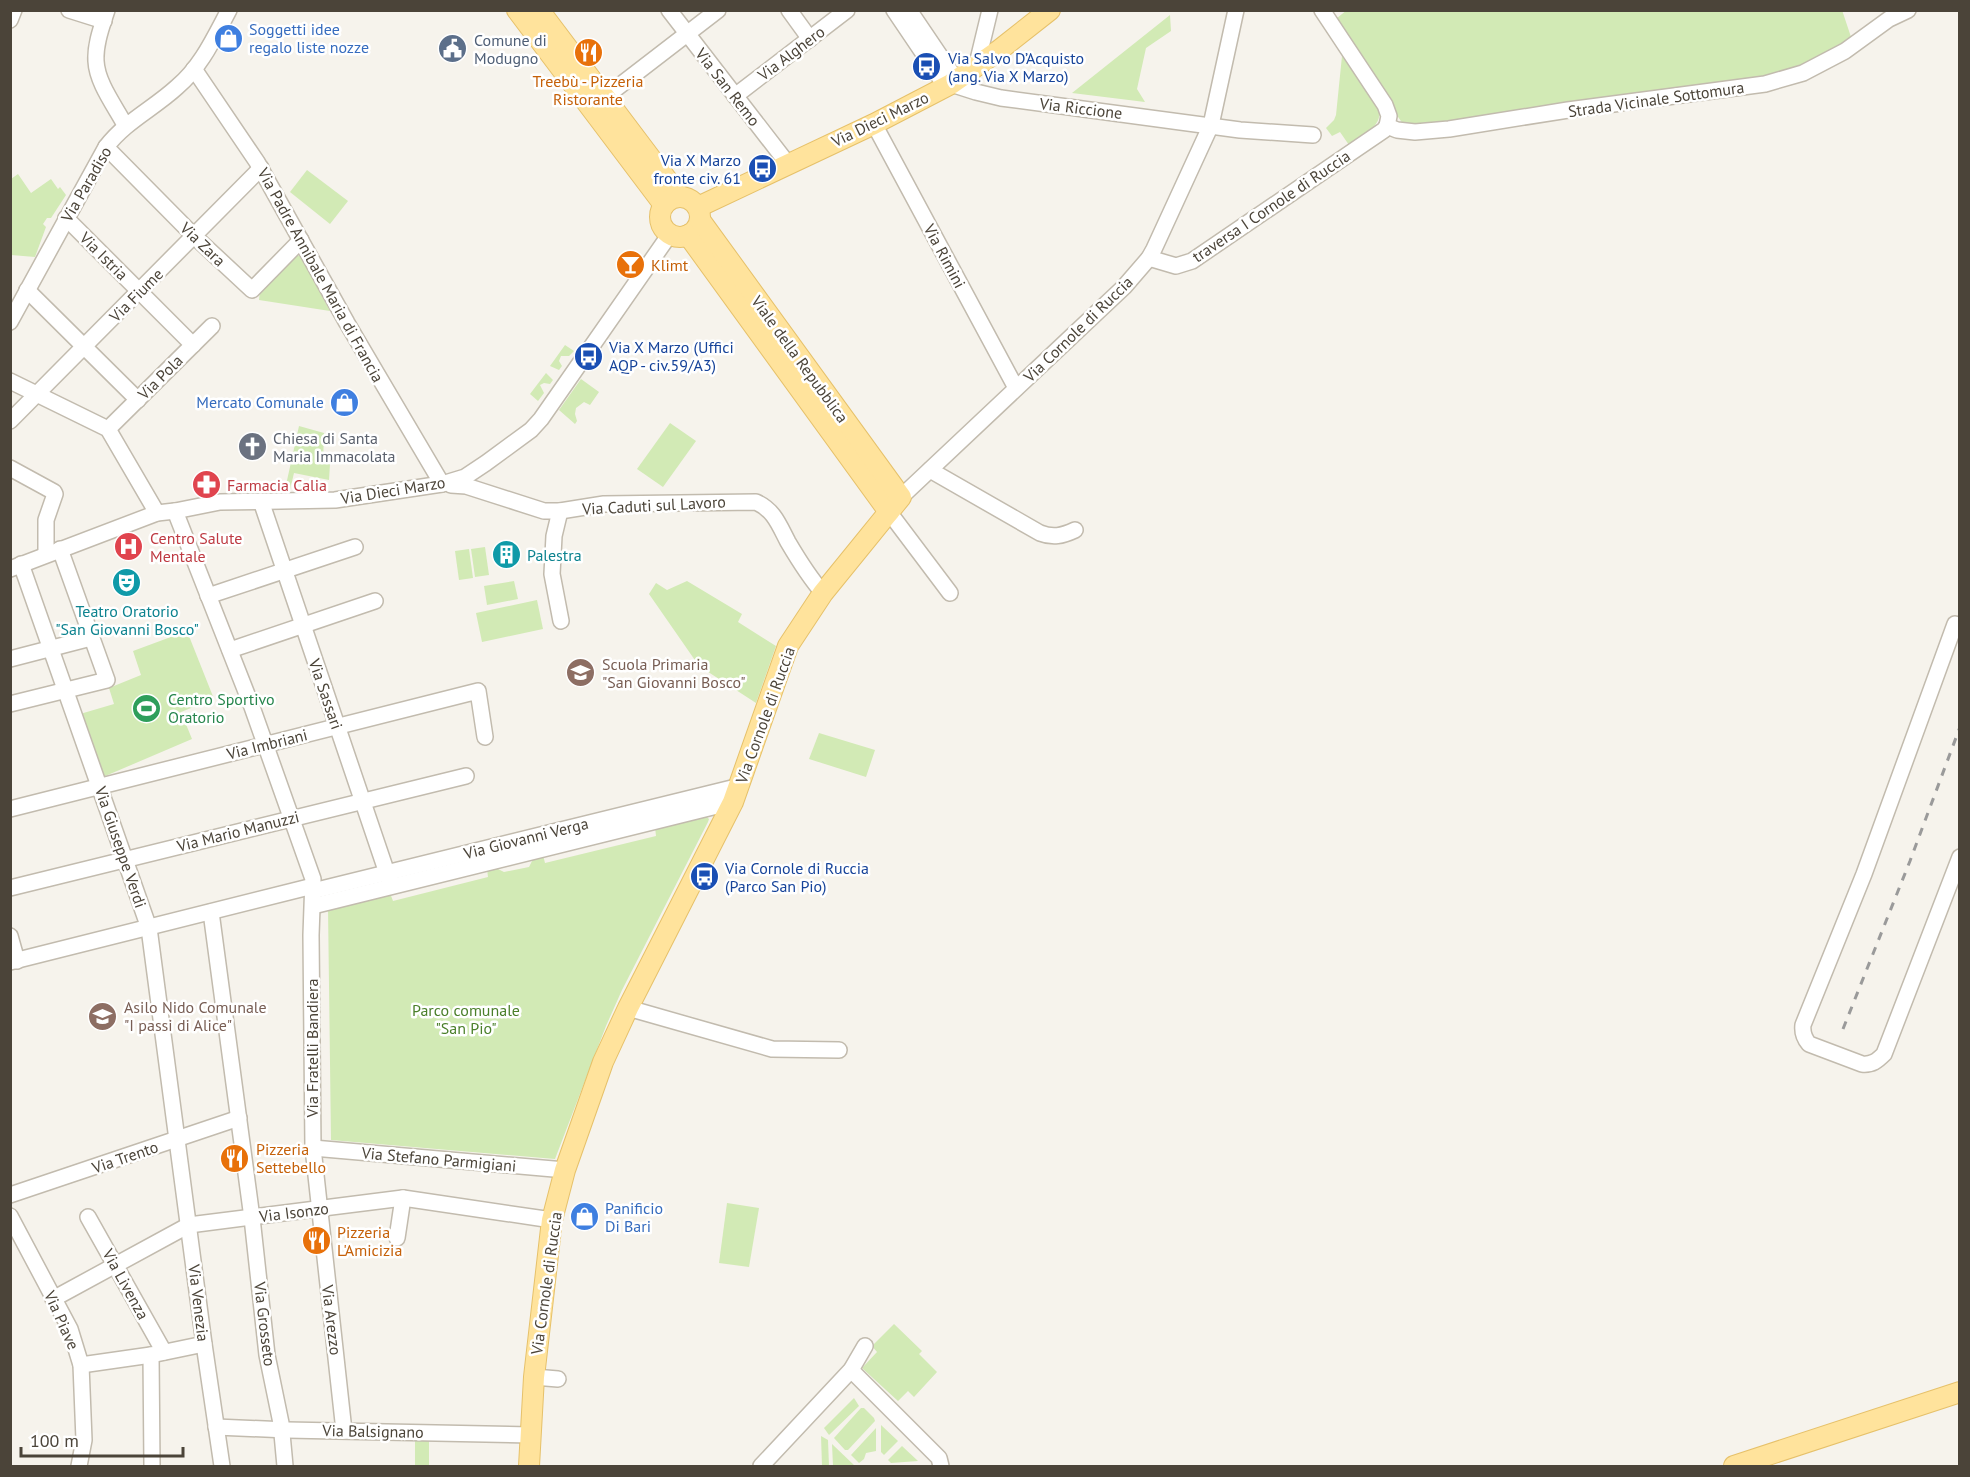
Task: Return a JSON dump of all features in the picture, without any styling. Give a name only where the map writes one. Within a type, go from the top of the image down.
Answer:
[{"type":"main road","points":[[517,10],[672,201]]},
{"type":"main road","name":"Via Dieci Marzo","points":[[689,224],[788,164],[952,84],[1050,10]]},
{"type":"main road","points":[[547,13],[672,201]]},
{"type":"main road","points":[[691,200],[689,224],[665,230],[660,214],[672,201],[691,200]]},
{"type":"main road","name":"Viale della Repubblica","points":[[689,224],[901,497]]},
{"type":"main road","name":"Viale della Repubblica","points":[[689,224],[889,512]]},
{"type":"main road","name":"Via Cornole di Ruccia","points":[[529,1467],[534,1377],[552,1220],[565,1170],[603,1062],[736,794],[788,646],[823,593],[901,497]]},
{"type":"main road","points":[[1734,1467],[1959,1392]]},
{"type":"street","points":[[10,20],[14,10]]},
{"type":"street","points":[[69,10],[105,16],[98,41],[96,62],[100,78],[125,125]]},
{"type":"street","name":"Via Paradiso","points":[[10,322],[106,147],[125,125],[178,87],[207,52],[229,10]]},
{"type":"street","name":"Via San Remo","points":[[669,10],[788,164]]},
{"type":"street","points":[[605,97],[718,10]]},
{"type":"street","points":[[789,10],[810,39]]},
{"type":"street","name":"Via Alghero","points":[[735,96],[847,10]]},
{"type":"street","points":[[894,10],[952,84]]},
{"type":"street","points":[[909,10],[952,84]]},
{"type":"street","points":[[976,68],[990,10]]},
{"type":"street","name":"Via Cornole di Ruccia","points":[[901,497],[1124,287],[1149,258],[1211,125],[1236,10]]},
{"type":"street","points":[[1322,10],[1385,105],[1389,116],[1387,126]]},
{"type":"street","name":"Strada Vicinale Sottomura","points":[[1387,126],[1397,130],[1415,132],[1449,129],[1568,110],[1765,84],[1803,73],[1845,51],[1889,19],[1908,10]]},
{"type":"street","name":"Via Padre Annibale Maria di Francia","points":[[194,69],[261,168],[346,323],[442,484]]},
{"type":"street","name":"Via Riccione","points":[[952,84],[1001,98],[1240,130],[1313,135]]},
{"type":"street","name":"Via Rimini","points":[[874,124],[1016,388]]},
{"type":"street","name":"traversa I Cornole di Ruccia","points":[[1149,258],[1176,266],[1192,261],[1387,126]]},
{"type":"street","name":"Via Zara","points":[[106,147],[194,237],[252,290],[301,240]]},
{"type":"street","name":"Via Fiume","points":[[10,421],[261,168]]},
{"type":"street","name":"Via Istria","points":[[66,218],[193,345]]},
{"type":"street","name":"Via Dieci Marzo","points":[[16,567],[157,513],[220,502],[335,500],[442,484],[465,477],[531,430],[541,419],[689,224]]},
{"type":"street","points":[[27,290],[138,400]]},
{"type":"street","name":"Via Pola","points":[[108,429],[212,326]]},
{"type":"street","points":[[10,381],[108,429],[157,513]]},
{"type":"street","points":[[10,468],[54,492],[46,520],[53,552],[92,638],[106,680],[10,704]]},
{"type":"street","points":[[930,470],[1040,533],[1059,536],[1075,530]]},
{"type":"street","name":"Via Caduti sul Lavoro","points":[[442,484],[466,486],[544,511],[560,511],[604,504],[756,502],[764,506],[777,519],[788,542],[823,593]]},
{"type":"street","name":"Via Sassari","points":[[261,501],[389,879]]},
{"type":"street","name":"Via Fratelli Bandiera","points":[[175,511],[230,650],[313,879],[311,935],[313,1148],[319,1209]]},
{"type":"street","points":[[560,511],[554,536],[552,574],[561,621]]},
{"type":"street","points":[[889,512],[950,593]]},
{"type":"street","points":[[208,596],[355,547]]},
{"type":"street","name":"Via Giuseppe Verdi","points":[[16,567],[52,648],[149,928],[178,1139]]},
{"type":"street","points":[[230,650],[375,601]]},
{"type":"street","points":[[1955,624],[1864,874],[1803,1025],[1805,1039],[1809,1044],[1862,1065],[1868,1065],[1880,1059],[1884,1054],[1959,857]]},
{"type":"street","points":[[10,659],[92,638]]},
{"type":"street","name":"Via Imbriani","points":[[10,809],[478,692],[485,737]]},
{"type":"street","name":"Via Mario Manuzzi","points":[[10,888],[466,776]]},
{"type":"street","name":"Via Giovanni Verga","points":[[14,962],[211,912],[389,879],[736,794]]},
{"type":"street","name":"Via Grosseto","points":[[211,912],[252,1218],[267,1355],[281,1430],[285,1467]]},
{"type":"street","points":[[10,936],[14,962]]},
{"type":"street","points":[[628,1008],[772,1049],[839,1050]]},
{"type":"street","name":"Via Trento","points":[[10,1196],[239,1118]]},
{"type":"street","name":"Via Venezia","points":[[178,1139],[222,1467]]},
{"type":"street","name":"Via Stefano Parmigiani","points":[[313,1148],[565,1170]]},
{"type":"street","points":[[397,1238],[403,1198]]},
{"type":"street","name":"Via Isonzo","points":[[53,1299],[189,1225],[403,1198],[552,1220]]},
{"type":"street","name":"Via Arezzo","points":[[319,1209],[344,1431]]},
{"type":"street","name":"Via Livenza","points":[[88,1217],[116,1265],[158,1353]]},
{"type":"street","name":"Via Piave","points":[[12,1224],[70,1329],[81,1365],[84,1440],[79,1467]]},
{"type":"street","points":[[81,1365],[204,1344]]},
{"type":"street","points":[[761,1467],[851,1370],[865,1346]]},
{"type":"street","points":[[152,1467],[158,1353]]},
{"type":"street","points":[[851,1370],[939,1458],[941,1467]]},
{"type":"street","points":[[534,1377],[558,1379]]},
{"type":"street","name":"Via Balsignano","points":[[216,1427],[530,1435]]},
{"type":"green space","points":[[1347,10],[1842,10],[1852,40],[1811,64],[1778,74],[1568,110],[1419,128],[1403,124],[1340,34],[1337,18]]},
{"type":"green space","points":[[1170,15],[1171,31],[1146,48],[1137,89],[1145,102],[1072,93]]},
{"type":"green space","points":[[1342,56],[1379,109],[1378,121],[1374,126],[1349,145],[1340,132],[1332,136],[1326,128],[1336,115]]},
{"type":"green space","points":[[307,170],[348,201],[330,224],[290,192]]},
{"type":"green space","points":[[18,174],[31,193],[51,179],[66,195],[51,218],[47,218],[43,224],[46,227],[35,257],[11,255],[11,179]]},
{"type":"green space","points":[[296,254],[301,257],[330,311],[259,300],[260,290]]},
{"type":"green space","points":[[565,345],[574,351],[569,356],[561,356],[559,361],[562,366],[559,370],[550,366]]},
{"type":"green space","points":[[546,373],[553,380],[550,384],[540,385],[544,393],[538,401],[530,394]]},
{"type":"green space","points":[[581,379],[599,392],[590,405],[584,402],[576,408],[577,421],[575,424],[559,410]]},
{"type":"green space","points":[[670,423],[696,441],[663,487],[637,469]]},
{"type":"green space","points":[[299,426],[324,433],[323,463],[330,464],[329,480],[294,473],[289,494],[284,494]]},
{"type":"green space","points":[[485,547],[489,575],[475,577],[471,549]]},
{"type":"green space","points":[[469,549],[473,578],[459,580],[455,551]]},
{"type":"green space","points":[[514,581],[518,599],[487,605],[484,586]]},
{"type":"green space","points":[[687,581],[742,614],[738,622],[776,646],[756,703],[699,666],[649,594],[656,583],[667,590]]},
{"type":"green space","points":[[537,600],[543,629],[482,642],[476,613]]},
{"type":"green space","name":"Centro Sportivo Oratorio","points":[[187,631],[214,699],[181,712],[192,739],[103,777],[80,714],[114,704],[109,688],[141,675],[133,651]]},
{"type":"green space","points":[[819,733],[875,750],[866,777],[809,759]]},
{"type":"green space","name":"Parco comunale \"San Pio\"","points":[[706,816],[709,819],[708,822],[606,1026],[555,1159],[331,1140],[328,908],[390,893],[393,901],[488,877],[487,869],[494,867],[504,872],[529,867],[534,857],[543,855],[545,863],[656,836],[655,827]]},
{"type":"green space","points":[[727,1203],[759,1208],[749,1267],[719,1263]]},
{"type":"green space","points":[[894,1324],[922,1351],[919,1354],[937,1372],[914,1397],[908,1391],[898,1401],[862,1368],[877,1352],[872,1346]]},
{"type":"green space","points":[[854,1398],[859,1406],[829,1435],[824,1428]]},
{"type":"green space","points":[[861,1408],[864,1408],[875,1421],[848,1450],[845,1450],[834,1438]]},
{"type":"green space","points":[[881,1425],[898,1441],[884,1455],[881,1452]]},
{"type":"green space","points":[[876,1428],[876,1451],[866,1453],[864,1459],[859,1463],[851,1455]]},
{"type":"green space","points":[[821,1436],[828,1440],[829,1466],[822,1466]]},
{"type":"green space","points":[[415,1440],[429,1440],[429,1466],[415,1466]]},
{"type":"green space","points":[[832,1444],[855,1466],[833,1466]]},
{"type":"green space","points":[[902,1446],[918,1461],[891,1463],[888,1460]]},
{"type":"railway","points":[[1843,1029],[1960,727]]},
{"type":"place","name":"Soggetti idee regalo liste nozze","points":[[228,38]]},
{"type":"place","name":"Comune di Modugno","points":[[453,49]]},
{"type":"place","name":"Treebù - Pizzeria Ristorante","points":[[588,53]]},
{"type":"place","name":"Via Salvo D’Acquisto (ang. Via X Marzo)","points":[[927,67]]},
{"type":"place","name":"Via X Marzo fronte civ. 61","points":[[762,169]]},
{"type":"place","name":"Klimt","points":[[630,265]]},
{"type":"place","name":"Via X Marzo (Uffici AQP - civ.59/A3)","points":[[588,356]]},
{"type":"place","name":"Mercato Comunale","points":[[345,402]]},
{"type":"place","name":"Chiesa di Santa Maria Immacolata","points":[[252,447]]},
{"type":"place","name":"Farmacia Calia","points":[[206,485]]},
{"type":"place","name":"Centro Salute Mentale","points":[[129,547]]},
{"type":"place","name":"Palestra","points":[[506,555]]},
{"type":"place","name":"Teatro Oratorio \"San Giovanni Bosco\"","points":[[127,583]]},
{"type":"place","name":"Scuola Primaria \"San Giovanni Bosco\"","points":[[581,673]]},
{"type":"place","name":"Centro Sportivo Oratorio","points":[[147,708]]},
{"type":"place","name":"Via Cornole di Ruccia (Parco San Pio)","points":[[704,877]]},
{"type":"place","name":"Asilo Nido Comunale \"I passi di Alice\"","points":[[103,1016]]},
{"type":"place","name":"Pizzeria Settebello","points":[[235,1158]]},
{"type":"place","name":"Panificio Di Bari","points":[[584,1217]]},
{"type":"place","name":"Pizzeria L'Amicizia","points":[[316,1241]]}]
